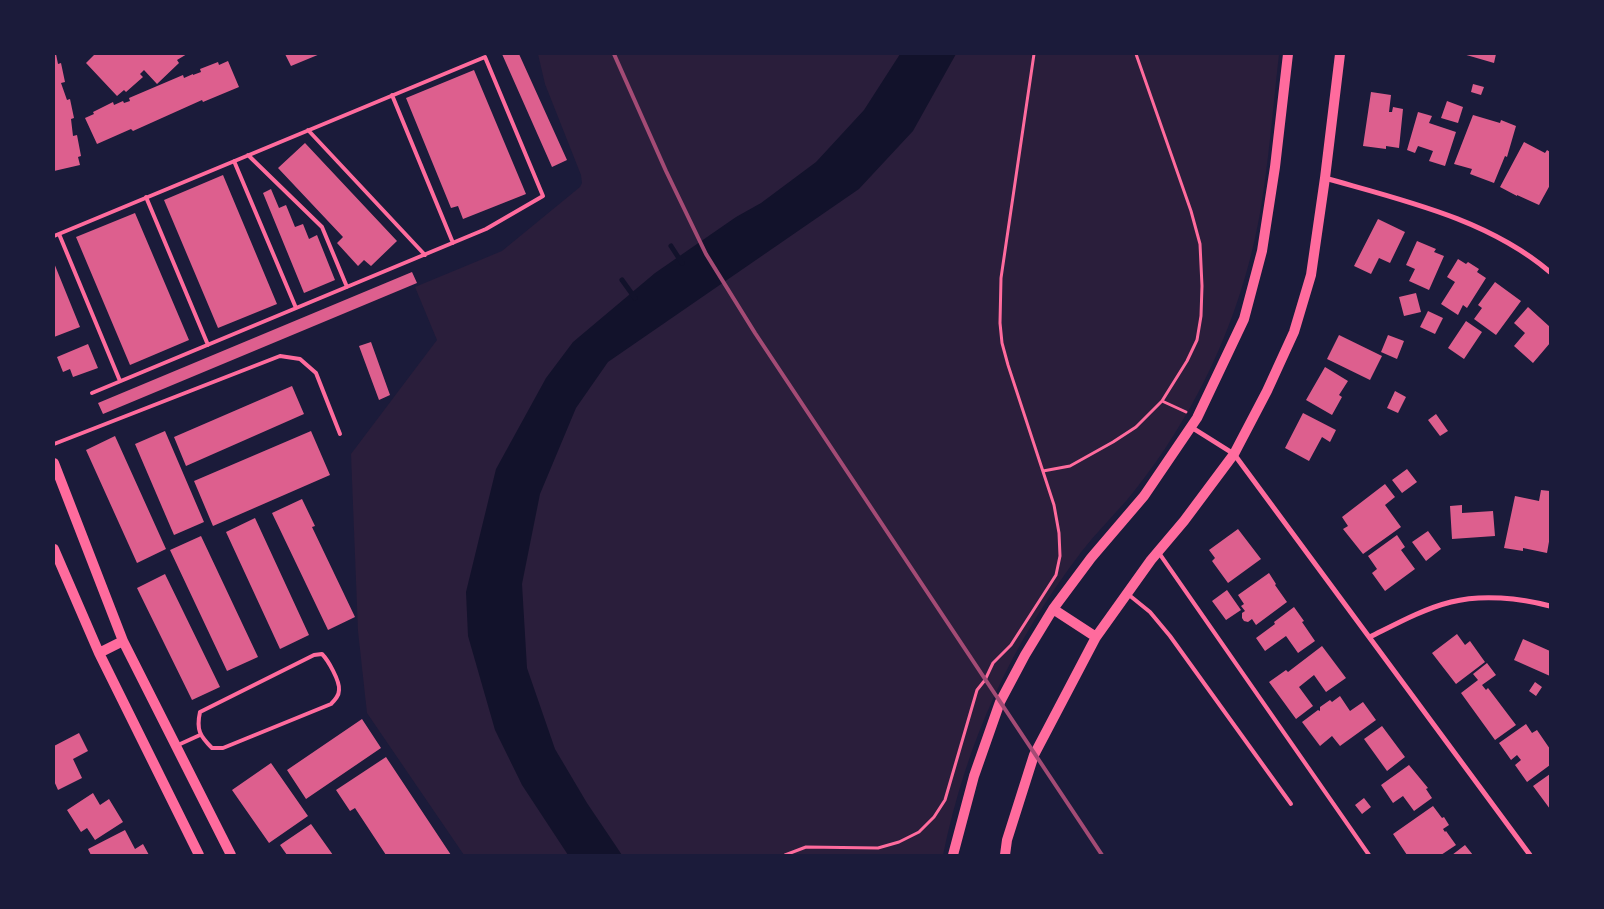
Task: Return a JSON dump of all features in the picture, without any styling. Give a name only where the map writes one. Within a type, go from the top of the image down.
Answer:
[{"type":"main road","points":[[953,855],[974,776],[1000,702],[1024,655],[1053,609],[1091,558],[1144,496],[1197,418],[1244,318],[1264,242],[1288,54]]},
{"type":"main road","points":[[1005,855],[1007,840],[1034,755],[1096,637],[1158,551],[1184,521],[1234,454],[1268,390],[1294,332],[1311,275],[1340,54]]},
{"type":"main road","points":[[54,463],[123,641],[231,855]]},
{"type":"main road","points":[[54,549],[99,653],[199,855]]},
{"type":"main road","points":[[1053,609],[1096,637]]},
{"type":"main road","points":[[99,653],[123,641]]},
{"type":"street","points":[[1325,178],[1413,204],[1482,229],[1533,257],[1550,272]]},
{"type":"street","points":[[1190,427],[1234,454],[1530,855]]},
{"type":"street","points":[[1370,637],[1404,620],[1452,602],[1496,597],[1550,606]]},
{"type":"lane","points":[[54,236],[485,57],[543,196],[486,229],[92,393]]},
{"type":"lane","points":[[392,95],[453,243]]},
{"type":"lane","points":[[308,130],[425,255]]},
{"type":"lane","points":[[248,155],[322,227],[347,287]]},
{"type":"lane","points":[[234,161],[296,308]]},
{"type":"lane","points":[[146,197],[208,345]]},
{"type":"lane","points":[[59,234],[120,381]]},
{"type":"lane","points":[[54,444],[280,356],[300,359],[316,373],[340,434]]},
{"type":"lane","points":[[1158,551],[1369,855]]},
{"type":"lane","points":[[1127,593],[1150,612],[1170,636],[1291,804]]},
{"type":"lane","points":[[322,654],[328,660],[340,688],[337,697],[331,704],[223,748],[212,748],[200,735],[198,718],[200,712],[314,655],[322,654]]},
{"type":"lane","points":[[176,746],[200,735]]},
{"type":"path","points":[[785,855],[806,847],[878,848],[899,842],[919,832],[934,817],[945,800],[977,690],[994,663],[1014,640],[1056,575],[1060,556],[1059,533],[1054,505],[1006,357],[1000,324],[1001,278],[1034,54]]},
{"type":"path","points":[[1043,471],[1070,466],[1136,427],[1162,401],[1187,361],[1197,340],[1201,316],[1202,286],[1200,244],[1191,211],[1136,54]]},
{"type":"path","points":[[1162,401],[1189,413]]},
{"type":"shaded area","points":[[538,54],[1279,54],[1260,213],[1250,259],[1236,305],[1219,350],[1182,421],[1147,475],[1082,551],[1057,586],[1013,658],[979,733],[965,772],[943,855],[464,855],[367,713],[358,631],[351,454],[437,340],[415,287],[502,251],[580,187],[582,183],[581,175],[545,84]]},
{"type":"shaded area","points":[[900,54],[956,54],[913,131],[859,189],[608,362],[576,408],[540,494],[522,584],[527,668],[555,749],[587,803],[622,855],[568,855],[522,785],[495,730],[468,636],[466,592],[496,469],[546,378],[573,342],[655,273],[736,217],[761,203],[816,162],[864,110]]},
{"type":"building","points":[[54,54],[56,54],[58,64],[61,63],[65,82],[61,83],[67,100],[70,99],[74,118],[71,119],[73,136],[77,135],[81,156],[78,157],[80,165],[54,171]]},
{"type":"building","points":[[92,54],[187,54],[177,60],[179,63],[157,84],[144,70],[140,74],[143,77],[126,92],[124,90],[117,96],[86,63],[94,55]]},
{"type":"building","points":[[285,54],[320,54],[291,66]]},
{"type":"building","points":[[502,54],[519,54],[567,160],[552,167]]},
{"type":"building","points":[[1463,54],[1496,54],[1494,63]]},
{"type":"building","points":[[228,61],[239,87],[203,102],[202,100],[133,131],[131,129],[97,144],[85,118],[94,114],[93,112],[113,102],[114,105],[123,101],[124,103],[130,101],[129,98],[183,75],[184,78],[201,72],[200,69],[218,62],[219,65]]},
{"type":"building","points":[[474,70],[526,194],[463,219],[458,206],[451,208],[406,98]]},
{"type":"building","points":[[1473,84],[1484,87],[1481,95],[1471,92]]},
{"type":"building","points":[[1371,92],[1391,95],[1389,112],[1392,112],[1393,107],[1403,109],[1399,148],[1386,146],[1386,149],[1363,146]]},
{"type":"building","points":[[1447,101],[1463,107],[1458,123],[1441,118]]},
{"type":"building","points":[[1418,112],[1432,116],[1429,123],[1456,132],[1445,166],[1429,161],[1433,151],[1418,146],[1415,153],[1407,150]]},
{"type":"building","points":[[1473,115],[1500,123],[1501,120],[1516,126],[1507,157],[1505,156],[1494,183],[1470,174],[1472,169],[1454,164]]},
{"type":"building","points":[[1524,142],[1545,153],[1547,150],[1550,152],[1550,185],[1539,205],[1500,187]]},
{"type":"building","points":[[305,143],[397,241],[371,266],[364,260],[358,266],[337,243],[343,237],[278,168]]},
{"type":"building","points":[[223,175],[277,304],[218,328],[164,200]]},
{"type":"building","points":[[271,189],[279,208],[286,205],[295,227],[303,224],[309,239],[317,235],[335,280],[304,293],[263,193]]},
{"type":"building","points":[[135,213],[189,340],[130,365],[76,237]]},
{"type":"building","points":[[1378,219],[1405,232],[1390,263],[1379,258],[1371,274],[1354,266]]},
{"type":"building","points":[[1417,241],[1436,249],[1434,252],[1444,256],[1429,290],[1409,281],[1415,269],[1406,265]]},
{"type":"building","points":[[1458,259],[1466,264],[1468,262],[1479,269],[1477,272],[1486,278],[1467,308],[1463,305],[1458,315],[1441,304],[1455,282],[1447,277]]},
{"type":"building","points":[[54,263],[80,327],[54,337]]},
{"type":"building","points":[[412,272],[417,283],[103,414],[98,403]]},
{"type":"building","points":[[1495,282],[1521,301],[1496,335],[1474,319],[1482,308],[1478,305]]},
{"type":"building","points":[[1416,293],[1421,312],[1404,316],[1399,297]]},
{"type":"building","points":[[1528,307],[1550,327],[1550,343],[1533,363],[1514,346],[1525,333],[1514,323]]},
{"type":"building","points":[[1428,311],[1443,318],[1435,334],[1420,327]]},
{"type":"building","points":[[1466,321],[1482,332],[1464,359],[1448,348]]},
{"type":"building","points":[[1339,335],[1382,356],[1370,380],[1327,359]]},
{"type":"building","points":[[1388,335],[1404,341],[1397,359],[1381,352]]},
{"type":"building","points":[[371,342],[390,395],[379,400],[359,346]]},
{"type":"building","points":[[88,344],[98,368],[73,377],[70,369],[63,372],[57,357]]},
{"type":"building","points":[[1325,367],[1348,381],[1339,395],[1342,397],[1332,415],[1306,400]]},
{"type":"building","points":[[292,386],[304,414],[186,466],[174,437]]},
{"type":"building","points":[[1395,391],[1406,397],[1398,413],[1387,408]]},
{"type":"building","points":[[1303,413],[1336,430],[1330,442],[1322,437],[1309,461],[1285,448]]},
{"type":"building","points":[[1436,414],[1448,431],[1440,436],[1428,420]]},
{"type":"building","points":[[165,431],[204,522],[174,535],[135,444]]},
{"type":"building","points":[[311,431],[330,475],[213,526],[194,481]]},
{"type":"building","points":[[115,436],[166,549],[137,563],[86,450]]},
{"type":"building","points":[[1407,469],[1417,482],[1402,493],[1392,480]]},
{"type":"building","points":[[1385,484],[1395,497],[1385,505],[1401,527],[1363,554],[1343,529],[1348,526],[1342,517]]},
{"type":"building","points":[[1541,490],[1550,491],[1550,536],[1547,553],[1523,548],[1523,551],[1504,548],[1515,496],[1539,501]]},
{"type":"building","points":[[302,499],[315,526],[312,527],[355,617],[328,630],[272,513]]},
{"type":"building","points":[[1462,505],[1462,513],[1493,511],[1495,536],[1452,539],[1450,506]]},
{"type":"building","points":[[255,518],[309,635],[280,649],[226,532]]},
{"type":"building","points":[[1238,529],[1261,559],[1228,583],[1212,561],[1215,558],[1209,550]]},
{"type":"building","points":[[1428,531],[1441,549],[1426,561],[1412,542]]},
{"type":"building","points":[[1397,535],[1405,547],[1401,550],[1415,569],[1385,591],[1372,573],[1377,569],[1368,556]]},
{"type":"building","points":[[201,536],[258,657],[227,671],[170,550]]},
{"type":"building","points":[[1269,573],[1287,602],[1256,625],[1252,619],[1248,622],[1244,621],[1242,613],[1245,611],[1241,606],[1244,604],[1238,595]]},
{"type":"building","points":[[165,574],[220,687],[192,700],[137,588]]},
{"type":"building","points":[[1227,590],[1241,610],[1226,620],[1212,601]]},
{"type":"building","points":[[1294,607],[1315,641],[1298,653],[1286,636],[1265,651],[1256,638]]},
{"type":"building","points":[[1457,634],[1465,645],[1470,641],[1485,662],[1456,684],[1432,653]]},
{"type":"building","points":[[1523,639],[1550,651],[1550,676],[1514,660]]},
{"type":"building","points":[[1322,646],[1346,678],[1326,692],[1314,675],[1299,687],[1313,706],[1296,719],[1269,682],[1286,670],[1288,672]]},
{"type":"building","points":[[1487,663],[1496,675],[1482,685],[1486,690],[1488,688],[1516,725],[1495,740],[1461,693],[1478,680],[1473,674]]},
{"type":"building","points":[[1535,682],[1542,687],[1536,696],[1529,691]]},
{"type":"building","points":[[1340,696],[1350,711],[1363,702],[1376,720],[1340,746],[1332,736],[1320,746],[1302,722],[1318,710],[1320,711],[1320,707],[1330,700],[1332,702]]},
{"type":"building","points":[[362,719],[381,748],[306,799],[287,770]]},
{"type":"building","points":[[1526,724],[1532,733],[1537,730],[1550,749],[1550,765],[1527,782],[1515,765],[1521,760],[1517,755],[1511,760],[1499,743]]},
{"type":"building","points":[[1382,726],[1405,757],[1387,771],[1364,739]]},
{"type":"building","points":[[79,733],[88,751],[73,759],[82,778],[58,790],[54,781],[54,746]]},
{"type":"building","points":[[386,757],[451,855],[386,855],[355,808],[350,811],[336,790]]},
{"type":"building","points":[[271,763],[308,816],[269,843],[232,790]]},
{"type":"building","points":[[1409,765],[1428,788],[1426,789],[1432,798],[1414,811],[1403,796],[1393,803],[1381,785]]},
{"type":"building","points":[[1550,774],[1550,809],[1533,786]]},
{"type":"building","points":[[93,793],[100,805],[109,799],[123,822],[95,840],[87,828],[81,832],[67,810]]},
{"type":"building","points":[[1364,798],[1371,807],[1362,814],[1355,805]]},
{"type":"building","points":[[1433,806],[1449,825],[1443,829],[1456,845],[1441,855],[1407,855],[1393,834]]},
{"type":"building","points":[[311,824],[333,855],[287,855],[280,845]]},
{"type":"building","points":[[125,830],[135,849],[143,844],[149,855],[91,855],[88,849]]},
{"type":"building","points":[[1465,845],[1473,855],[1452,855]]},
{"type":"waterway","points":[[671,246],[682,263]]},
{"type":"waterway","points":[[622,280],[635,298]]},
{"type":"railway","points":[[614,54],[666,171],[706,254],[755,333],[1102,855]]}]
